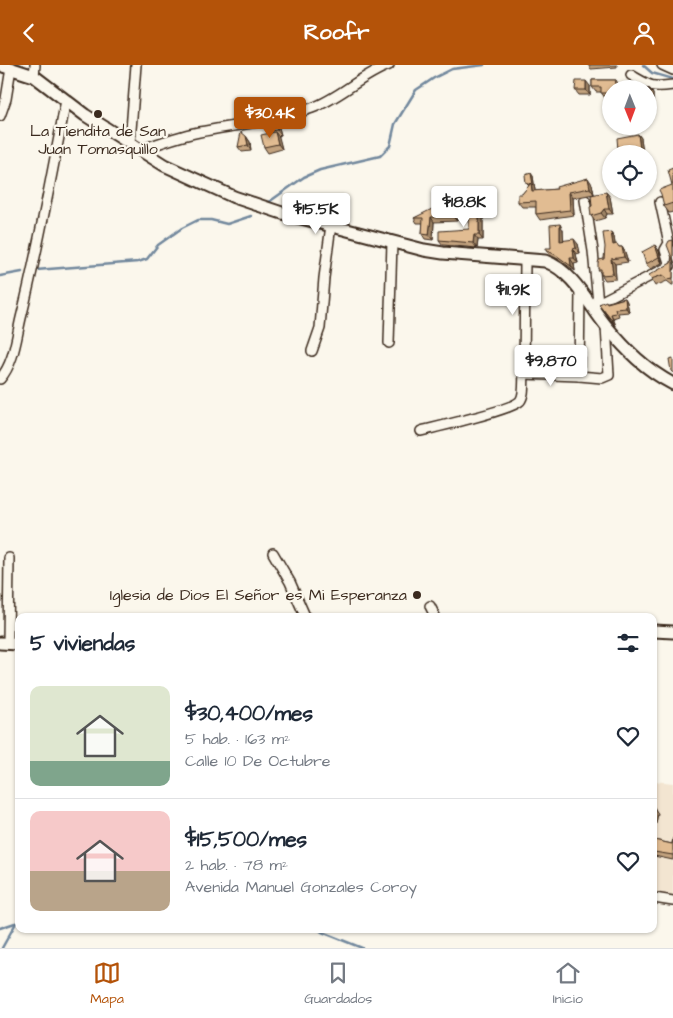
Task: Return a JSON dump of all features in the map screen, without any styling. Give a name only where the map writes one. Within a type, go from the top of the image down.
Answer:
[{"type":"main road","points":[[5,66],[34,70],[85,115],[135,147],[164,165],[234,197],[282,213],[424,250],[545,261],[556,265],[595,305],[606,326],[636,360],[673,385]]},
{"type":"main road","points":[[657,631],[673,632]]},
{"type":"street","points":[[136,65],[135,147],[312,108],[336,97],[376,70],[389,65]]},
{"type":"street","points":[[662,65],[673,69]]},
{"type":"street","points":[[0,118],[5,66]]},
{"type":"street","points":[[631,75],[649,86],[673,85]]},
{"type":"street","points":[[0,379],[12,357],[26,298],[66,100]]},
{"type":"street","points":[[585,200],[593,251],[595,305],[670,266],[665,250],[669,243],[660,202]]},
{"type":"street","points":[[312,351],[320,328],[331,225]]},
{"type":"street","points":[[389,343],[392,242]]},
{"type":"street","points":[[421,431],[477,417],[518,403],[522,397],[525,259]]},
{"type":"street","points":[[580,290],[580,376]]},
{"type":"street","points":[[524,374],[602,378],[609,375],[606,326]]},
{"type":"street","points":[[273,553],[290,582],[304,613]]},
{"type":"street","points":[[9,558],[9,644]]},
{"type":"street","points":[[430,606],[434,613]]},
{"type":"street","points":[[657,898],[673,901]]},
{"type":"shaded area","points":[[657,781],[673,783],[673,901],[657,898]]},
{"type":"building","points":[[592,80],[602,80],[602,93],[601,87],[592,87]]},
{"type":"building","points":[[576,81],[586,81],[586,90],[575,90]]},
{"type":"building","points":[[275,119],[277,130],[270,131],[267,120]]},
{"type":"building","points":[[241,132],[246,136],[248,145],[238,147]]},
{"type":"building","points":[[275,132],[278,144],[264,147],[261,135]]},
{"type":"building","points":[[638,135],[639,145],[618,145],[617,138]]},
{"type":"building","points":[[673,168],[673,203],[664,206],[659,190],[672,185],[668,170]]},
{"type":"building","points":[[531,173],[533,185],[526,183],[525,175]]},
{"type":"building","points":[[588,178],[590,188],[569,192],[570,210],[536,214],[536,201],[518,202],[518,194],[522,194],[531,183],[532,191],[557,189],[556,187]]},
{"type":"building","points":[[602,193],[602,200],[607,200],[609,209],[604,209],[601,213],[591,216],[591,195]]},
{"type":"building","points":[[452,199],[453,217],[431,217],[429,235],[422,234],[423,218],[414,218],[436,207],[436,205]]},
{"type":"building","points":[[470,203],[479,203],[479,235],[474,235],[473,243],[439,240],[439,231],[469,229]]},
{"type":"building","points":[[560,224],[560,241],[574,239],[576,248],[573,249],[574,258],[570,258],[571,266],[546,250],[546,248],[551,248],[550,225]]},
{"type":"building","points":[[611,232],[613,245],[617,244],[619,247],[622,247],[624,257],[611,259],[613,274],[601,275],[598,263],[599,260],[604,259],[603,233]]},
{"type":"building","points":[[673,240],[673,278],[668,279],[663,275],[651,279],[649,275],[671,263],[672,258],[667,245],[669,241]]},
{"type":"building","points":[[655,245],[659,257],[646,264],[642,252]]},
{"type":"building","points":[[625,298],[626,308],[615,309],[616,313],[611,314],[613,322],[599,304]]},
{"type":"building","points":[[673,358],[673,373],[669,359]]},
{"type":"building","points":[[673,838],[673,855],[657,852],[657,841],[672,844]]},
{"type":"waterway","points":[[269,202],[304,177],[320,170],[380,156],[390,146],[395,124],[416,90],[452,69],[484,65]]},
{"type":"waterway","points":[[643,65],[652,73],[673,79]]},
{"type":"waterway","points":[[36,270],[138,262],[147,259],[158,245],[182,228],[198,220],[211,220],[227,224],[251,216]]},
{"type":"waterway","points":[[0,276],[22,272]]},
{"type":"waterway","points":[[0,928],[15,923]]},
{"type":"waterway","points":[[2,948],[15,925]]},
{"type":"waterway","points":[[324,933],[362,948]]},
{"type":"place","name":"La Tiendita de San Juan Tomasquillo","points":[[98,114]]},
{"type":"place","name":"Iglesia de Dios El Señor es Mi Esperanza","points":[[417,595]]}]
